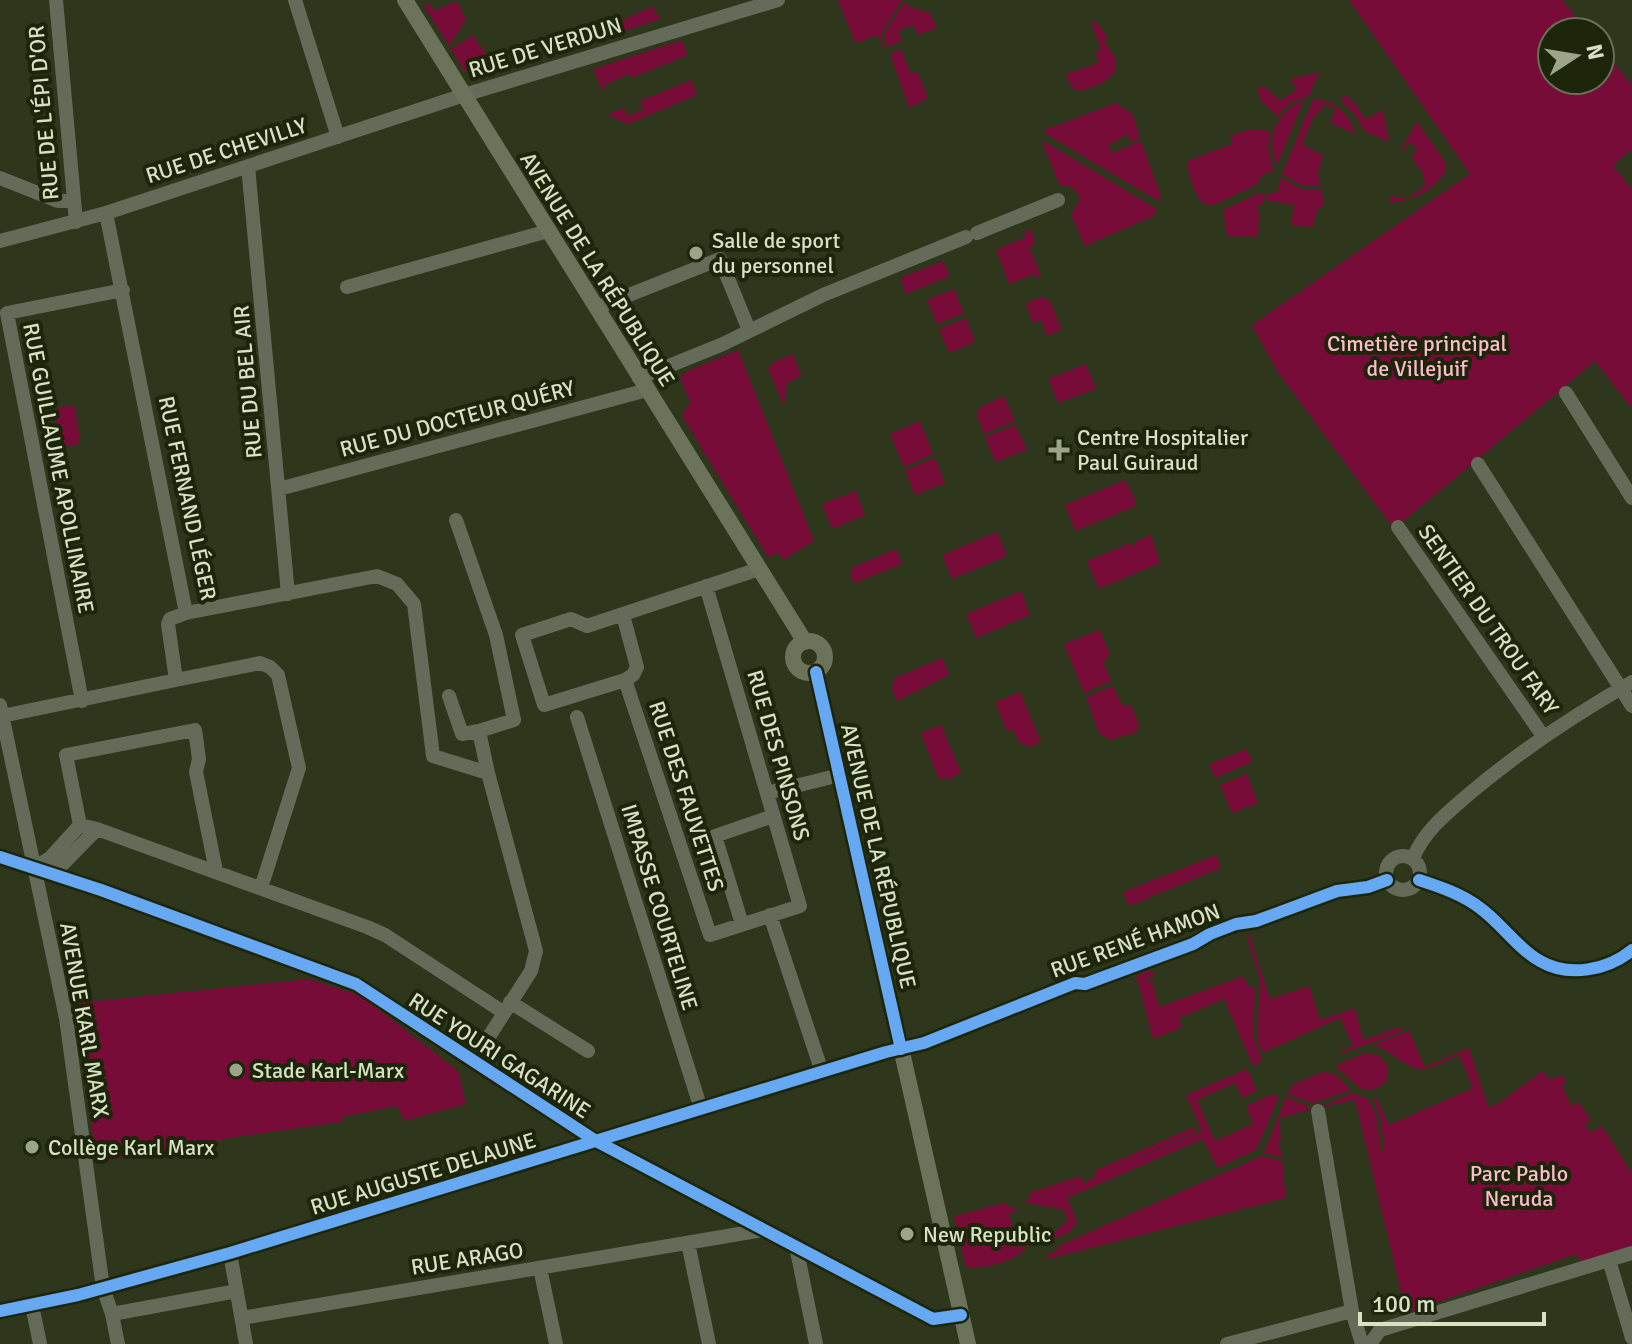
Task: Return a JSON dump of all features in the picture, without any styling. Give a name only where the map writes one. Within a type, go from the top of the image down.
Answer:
[{"type":"main road","name":"AVENUE DE LA RÉPUBLIQUE","points":[[412,2],[464,95],[805,642]]},
{"type":"main road","name":"AVENUE DE LA RÉPUBLIQUE","points":[[805,642],[815,642],[825,652],[823,666],[816,672],[801,671],[794,663],[794,652],[805,642]]},
{"type":"main road","name":"AVENUE DE LA RÉPUBLIQUE","points":[[816,672],[968,1344]]},
{"type":"street","name":"RUE DE L'ÉPI D'OR","points":[[56,0],[76,222]]},
{"type":"street","points":[[295,0],[338,137]]},
{"type":"street","name":"RUE DE VERDUN","points":[[464,95],[778,0]]},
{"type":"street","name":"RUE DE CHEVILLY","points":[[0,241],[106,213],[464,95]]},
{"type":"street","name":"RUE DU BEL AIR","points":[[248,166],[288,594]]},
{"type":"street","points":[[0,178],[58,201],[72,201]]},
{"type":"street","name":"RUE DU DOCTEUR QUÉRY","points":[[279,489],[643,384],[823,295],[1058,200]]},
{"type":"street","name":"RUE FERNAND LÉGER","points":[[106,213],[186,613],[377,576],[397,584],[414,604],[433,756],[488,773]]},
{"type":"street","points":[[347,287],[548,231]]},
{"type":"street","points":[[596,308],[720,259],[749,330]]},
{"type":"street","name":"RUE GUILLAUME APOLLINAIRE","points":[[82,701],[6,336],[7,313],[123,290]]},
{"type":"street","points":[[1566,393],[1632,498]]},
{"type":"street","points":[[1478,464],[1626,685],[1632,706]]},
{"type":"street","points":[[449,696],[462,734],[514,720],[496,635],[456,520]]},
{"type":"street","name":"SENTIER DU TROU FARY","points":[[1398,527],[1543,736]]},
{"type":"street","points":[[625,680],[544,705],[522,635],[571,619],[587,626],[759,569]]},
{"type":"street","name":"RUE DES PINSONS","points":[[706,586],[800,906],[770,915]]},
{"type":"street","points":[[176,680],[168,624],[170,619],[186,613]]},
{"type":"street","name":"RUE DES FAUVETTES","points":[[623,615],[637,667],[633,675],[625,680],[710,935],[770,915]]},
{"type":"street","points":[[1,710],[82,701],[260,663],[270,667],[278,675],[299,768],[261,888]]},
{"type":"street","points":[[1413,858],[1430,828],[1487,779],[1543,736],[1626,685]]},
{"type":"street","name":"AVENUE KARL MARX","points":[[1,710],[66,1018],[103,1288],[118,1344]]},
{"type":"street","name":"IMPASSE COURTELINE","points":[[577,717],[701,1109]]},
{"type":"street","points":[[80,825],[66,755],[195,730],[199,759],[196,772],[216,871]]},
{"type":"street","points":[[474,1060],[531,971],[536,951],[479,731]]},
{"type":"street","points":[[767,793],[840,775]]},
{"type":"street","points":[[742,924],[715,836],[773,816]]},
{"type":"street","points":[[35,867],[50,858],[80,825]]},
{"type":"street","points":[[80,825],[216,871],[385,935],[506,1007],[588,1051]]},
{"type":"street","points":[[54,873],[97,829]]},
{"type":"street","points":[[1387,880],[1386,868],[1391,860],[1402,855],[1413,858],[1419,865],[1419,880]]},
{"type":"street","name":"RUE YOURI GAGARINE","points":[[0,857],[54,873],[356,984],[596,1141],[933,1319],[961,1315]]},
{"type":"street","name":"RUE RENÉ HAMON","points":[[901,1049],[986,1020],[1003,1010],[1075,983],[1085,984],[1193,944],[1236,924],[1256,921],[1337,891],[1387,880],[1393,887],[1402,890],[1414,887],[1419,880],[1460,896],[1481,908],[1538,960],[1551,966],[1600,968],[1630,957]]},
{"type":"street","points":[[770,915],[822,1072]]},
{"type":"street","name":"RUE AUGUSTE DELAUNE","points":[[0,1311],[103,1288],[230,1253],[901,1049]]},
{"type":"street","points":[[1318,1111],[1352,1311],[1362,1344]]},
{"type":"street","name":"RUE ARAGO","points":[[242,1318],[763,1230]]},
{"type":"street","points":[[688,1243],[709,1344]]},
{"type":"street","points":[[796,1246],[816,1344]]},
{"type":"street","points":[[230,1253],[246,1344]]},
{"type":"street","points":[[1370,1344],[1380,1330],[1632,1253]]},
{"type":"street","points":[[1609,1260],[1632,1338]]},
{"type":"street","points":[[540,1268],[556,1344]]},
{"type":"street","points":[[112,1314],[237,1291]]},
{"type":"street","points":[[32,1305],[40,1344]]},
{"type":"street","points":[[1227,1344],[1352,1311],[1380,1330]]},
{"type":"green space","points":[[838,0],[902,0],[882,33],[885,48],[877,35],[855,43]]},
{"type":"green space","name":"Cimetière principal de Villejuif","points":[[1349,0],[1562,0],[1575,16],[1536,16],[1536,96],[1616,96],[1616,66],[1632,85],[1631,150],[1613,165],[1632,190],[1632,409],[1595,361],[1394,529],[1277,371],[1252,325],[1470,174]]},
{"type":"green space","points":[[457,1],[466,20],[449,46],[424,6],[430,3],[434,11]]},
{"type":"green space","points":[[904,2],[911,8],[929,12],[937,28],[918,35],[913,25],[898,31],[902,41],[887,47],[884,35]]},
{"type":"green space","points":[[653,6],[660,19],[580,46],[576,42]]},
{"type":"green space","points":[[1091,22],[1097,22],[1108,38],[1104,42],[1114,56],[1116,68],[1104,82],[1086,90],[1076,90],[1066,74],[1099,63],[1095,52],[1101,49]]},
{"type":"green space","points":[[473,35],[485,51],[498,59],[513,60],[532,55],[532,58],[478,76],[464,71],[451,49]]},
{"type":"green space","points":[[682,40],[688,55],[632,78],[629,74],[604,85],[605,89],[602,90],[593,69]]},
{"type":"green space","points":[[901,49],[910,72],[918,73],[928,98],[909,108],[890,54]]},
{"type":"green space","points":[[1319,72],[1309,96],[1290,103],[1277,117],[1261,100],[1257,89],[1263,85],[1280,101],[1296,90],[1291,79]]},
{"type":"green space","points":[[691,80],[697,95],[628,124],[607,115],[624,108],[628,116],[643,110],[640,101]]},
{"type":"green space","points":[[1344,95],[1352,100],[1366,119],[1383,110],[1389,142],[1364,131],[1356,116],[1341,101]]},
{"type":"green space","points":[[1313,99],[1340,109],[1355,134],[1330,123],[1336,109],[1324,104],[1315,115],[1302,144],[1323,156],[1318,173],[1320,186],[1303,186],[1282,174]]},
{"type":"green space","points":[[1304,100],[1277,165],[1272,145],[1276,126],[1287,111]]},
{"type":"green space","points":[[1116,103],[1133,115],[1140,139],[1131,142],[1127,134],[1108,146],[1112,153],[1141,141],[1161,197],[1158,201],[1044,133],[1047,129]]},
{"type":"green space","points":[[1417,122],[1446,163],[1445,170],[1427,190],[1409,199],[1391,204],[1392,196],[1407,199],[1425,186],[1423,173],[1412,159],[1417,147],[1407,143],[1404,151],[1401,149]]},
{"type":"green space","points":[[1250,129],[1270,131],[1268,147],[1273,172],[1263,174],[1256,185],[1214,205],[1203,204],[1192,184],[1188,161],[1232,144],[1230,136]]},
{"type":"green space","points":[[1042,143],[1155,208],[1156,215],[1085,246],[1071,215],[1080,198],[1072,188],[1060,186]]},
{"type":"green space","points":[[1280,177],[1301,189],[1321,189],[1324,205],[1317,210],[1313,227],[1291,225],[1294,205],[1266,200],[1267,195],[1278,191]]},
{"type":"green space","points":[[1259,193],[1265,194],[1264,202],[1257,207],[1258,237],[1227,236],[1223,210]]},
{"type":"green space","points":[[1031,229],[1035,244],[1029,247],[1041,275],[1038,278],[1035,274],[1009,284],[996,250],[1026,237],[1024,232]]},
{"type":"green space","points":[[943,261],[950,276],[906,294],[900,278]]},
{"type":"green space","points":[[954,289],[964,313],[937,324],[927,300]]},
{"type":"green space","points":[[1041,297],[1049,299],[1062,330],[1047,336],[1041,320],[1032,323],[1026,303]]},
{"type":"green space","points":[[966,318],[975,342],[949,353],[939,329]]},
{"type":"green space","points":[[738,350],[814,541],[783,560],[779,553],[768,557],[682,416],[691,404],[680,378],[687,371]]},
{"type":"green space","points":[[793,354],[801,376],[787,383],[784,406],[768,369],[774,362]]},
{"type":"green space","points":[[1086,364],[1096,389],[1058,403],[1048,379]]},
{"type":"green space","points":[[1004,396],[1015,421],[984,434],[977,416],[979,408]]},
{"type":"green space","points":[[70,405],[75,408],[80,439],[77,445],[65,446],[58,433],[56,418],[58,408]]},
{"type":"green space","points":[[920,421],[933,454],[904,467],[890,434]]},
{"type":"green space","points":[[1015,425],[1027,450],[995,462],[985,437]]},
{"type":"green space","points":[[935,458],[945,483],[915,495],[905,470]]},
{"type":"green space","points":[[1125,480],[1136,501],[1134,507],[1075,531],[1065,505]]},
{"type":"green space","points":[[856,491],[865,515],[832,529],[822,504]]},
{"type":"green space","points":[[997,532],[1007,556],[952,579],[942,555]]},
{"type":"green space","points":[[1151,535],[1160,563],[1099,589],[1087,561],[1130,543],[1132,546],[1137,544],[1136,541]]},
{"type":"green space","points":[[896,549],[902,564],[853,584],[851,568]]},
{"type":"green space","points":[[1021,591],[1030,615],[976,638],[966,614]]},
{"type":"green space","points":[[1100,630],[1110,655],[1103,662],[1111,681],[1084,693],[1064,644]]},
{"type":"green space","points":[[942,658],[949,675],[897,701],[892,688],[895,678]]},
{"type":"green space","points":[[1113,686],[1122,706],[1131,706],[1139,725],[1136,727],[1138,732],[1110,740],[1099,733],[1086,697]]},
{"type":"green space","points":[[1020,692],[1041,742],[1030,747],[1019,743],[1013,729],[1007,732],[995,702]]},
{"type":"green space","points":[[941,725],[961,773],[948,780],[946,777],[939,780],[921,733]]},
{"type":"green space","points":[[1247,749],[1252,762],[1215,778],[1209,764]]},
{"type":"green space","points":[[1247,774],[1258,803],[1232,813],[1220,785]]},
{"type":"green space","points":[[1216,855],[1221,868],[1129,906],[1123,892]]},
{"type":"green space","points":[[1249,934],[1270,999],[1309,986],[1320,1020],[1355,1008],[1363,1040],[1406,1025],[1400,1028],[1402,1032],[1340,1054],[1353,1046],[1340,1018],[1262,1053],[1257,1038],[1260,978],[1246,935]]},
{"type":"green space","points":[[1152,970],[1154,977],[1146,979],[1147,982],[1152,981],[1159,1007],[1243,976],[1247,985],[1255,989],[1253,1036],[1262,1061],[1253,1066],[1224,999],[1179,1018],[1182,1027],[1153,1039],[1136,975]]},
{"type":"green space","points":[[309,979],[361,996],[458,1071],[466,1104],[404,1121],[397,1106],[342,1117],[342,1122],[241,1136],[96,1163],[77,1003]]},
{"type":"green space","name":"Parc Pablo Neruda","points":[[1409,1031],[1425,1067],[1469,1048],[1488,1107],[1498,1104],[1542,1071],[1549,1079],[1563,1076],[1566,1083],[1562,1086],[1571,1106],[1578,1102],[1591,1120],[1584,1125],[1591,1132],[1602,1126],[1632,1174],[1632,1249],[1583,1264],[1576,1254],[1406,1313],[1355,1100],[1317,1108],[1353,1093],[1368,1099],[1376,1115],[1381,1152],[1384,1150],[1381,1121],[1373,1098],[1376,1097],[1389,1125],[1473,1088],[1459,1055],[1433,1067],[1418,1069],[1373,1045]]},
{"type":"green space","points":[[1365,1053],[1379,1055],[1388,1067],[1386,1082],[1374,1090],[1362,1090],[1335,1066]]},
{"type":"green space","points":[[1247,1069],[1257,1091],[1242,1098],[1235,1083],[1197,1100],[1215,1141],[1253,1124],[1246,1106],[1270,1095],[1277,1096],[1256,1150],[1217,1168],[1203,1139],[1067,1198],[1078,1224],[1071,1227],[1073,1231],[1041,1244],[1068,1220],[1064,1210],[1026,1203],[1024,1201],[1031,1199],[1029,1193],[1080,1176],[1083,1183],[1096,1177],[1094,1171],[1194,1127],[1196,1132],[1112,1169],[1202,1131],[1186,1095]]},
{"type":"green space","points":[[1322,1072],[1335,1074],[1351,1090],[1313,1103],[1287,1094],[1294,1084]]},
{"type":"green space","points":[[1286,1097],[1306,1105],[1310,1110],[1279,1118],[1281,1139],[1278,1141],[1282,1157],[1264,1153]]},
{"type":"green space","points":[[1262,1156],[1282,1161],[1286,1198],[1048,1259],[1047,1255],[1059,1249],[1058,1246]]},
{"type":"green space","points":[[1004,1203],[1019,1211],[1009,1213],[1017,1247],[1027,1246],[1008,1260],[990,1266],[966,1268],[954,1216]]},
{"type":"cycle path","points":[[816,672],[901,1049]]},
{"type":"cycle path","points":[[0,857],[101,890],[356,984],[596,1141],[933,1319],[961,1315]]},
{"type":"cycle path","points":[[0,1311],[78,1295],[230,1253],[924,1043],[1075,983],[1085,984],[1193,944],[1236,924],[1256,921],[1337,891],[1368,887],[1387,880]]},
{"type":"cycle path","points":[[1419,880],[1451,891],[1473,903],[1524,949],[1551,966],[1576,970],[1600,967],[1632,950]]},
{"type":"place","name":"Salle de sport du personnel","points":[[696,253]]},
{"type":"place","name":"Centre Hospitalier Paul Guiraud","points":[[1059,450]]},
{"type":"place","name":"Stade Karl-Marx","points":[[236,1070]]},
{"type":"place","name":"Collège Karl Marx","points":[[32,1147]]},
{"type":"place","name":"New Republic","points":[[907,1234]]}]
